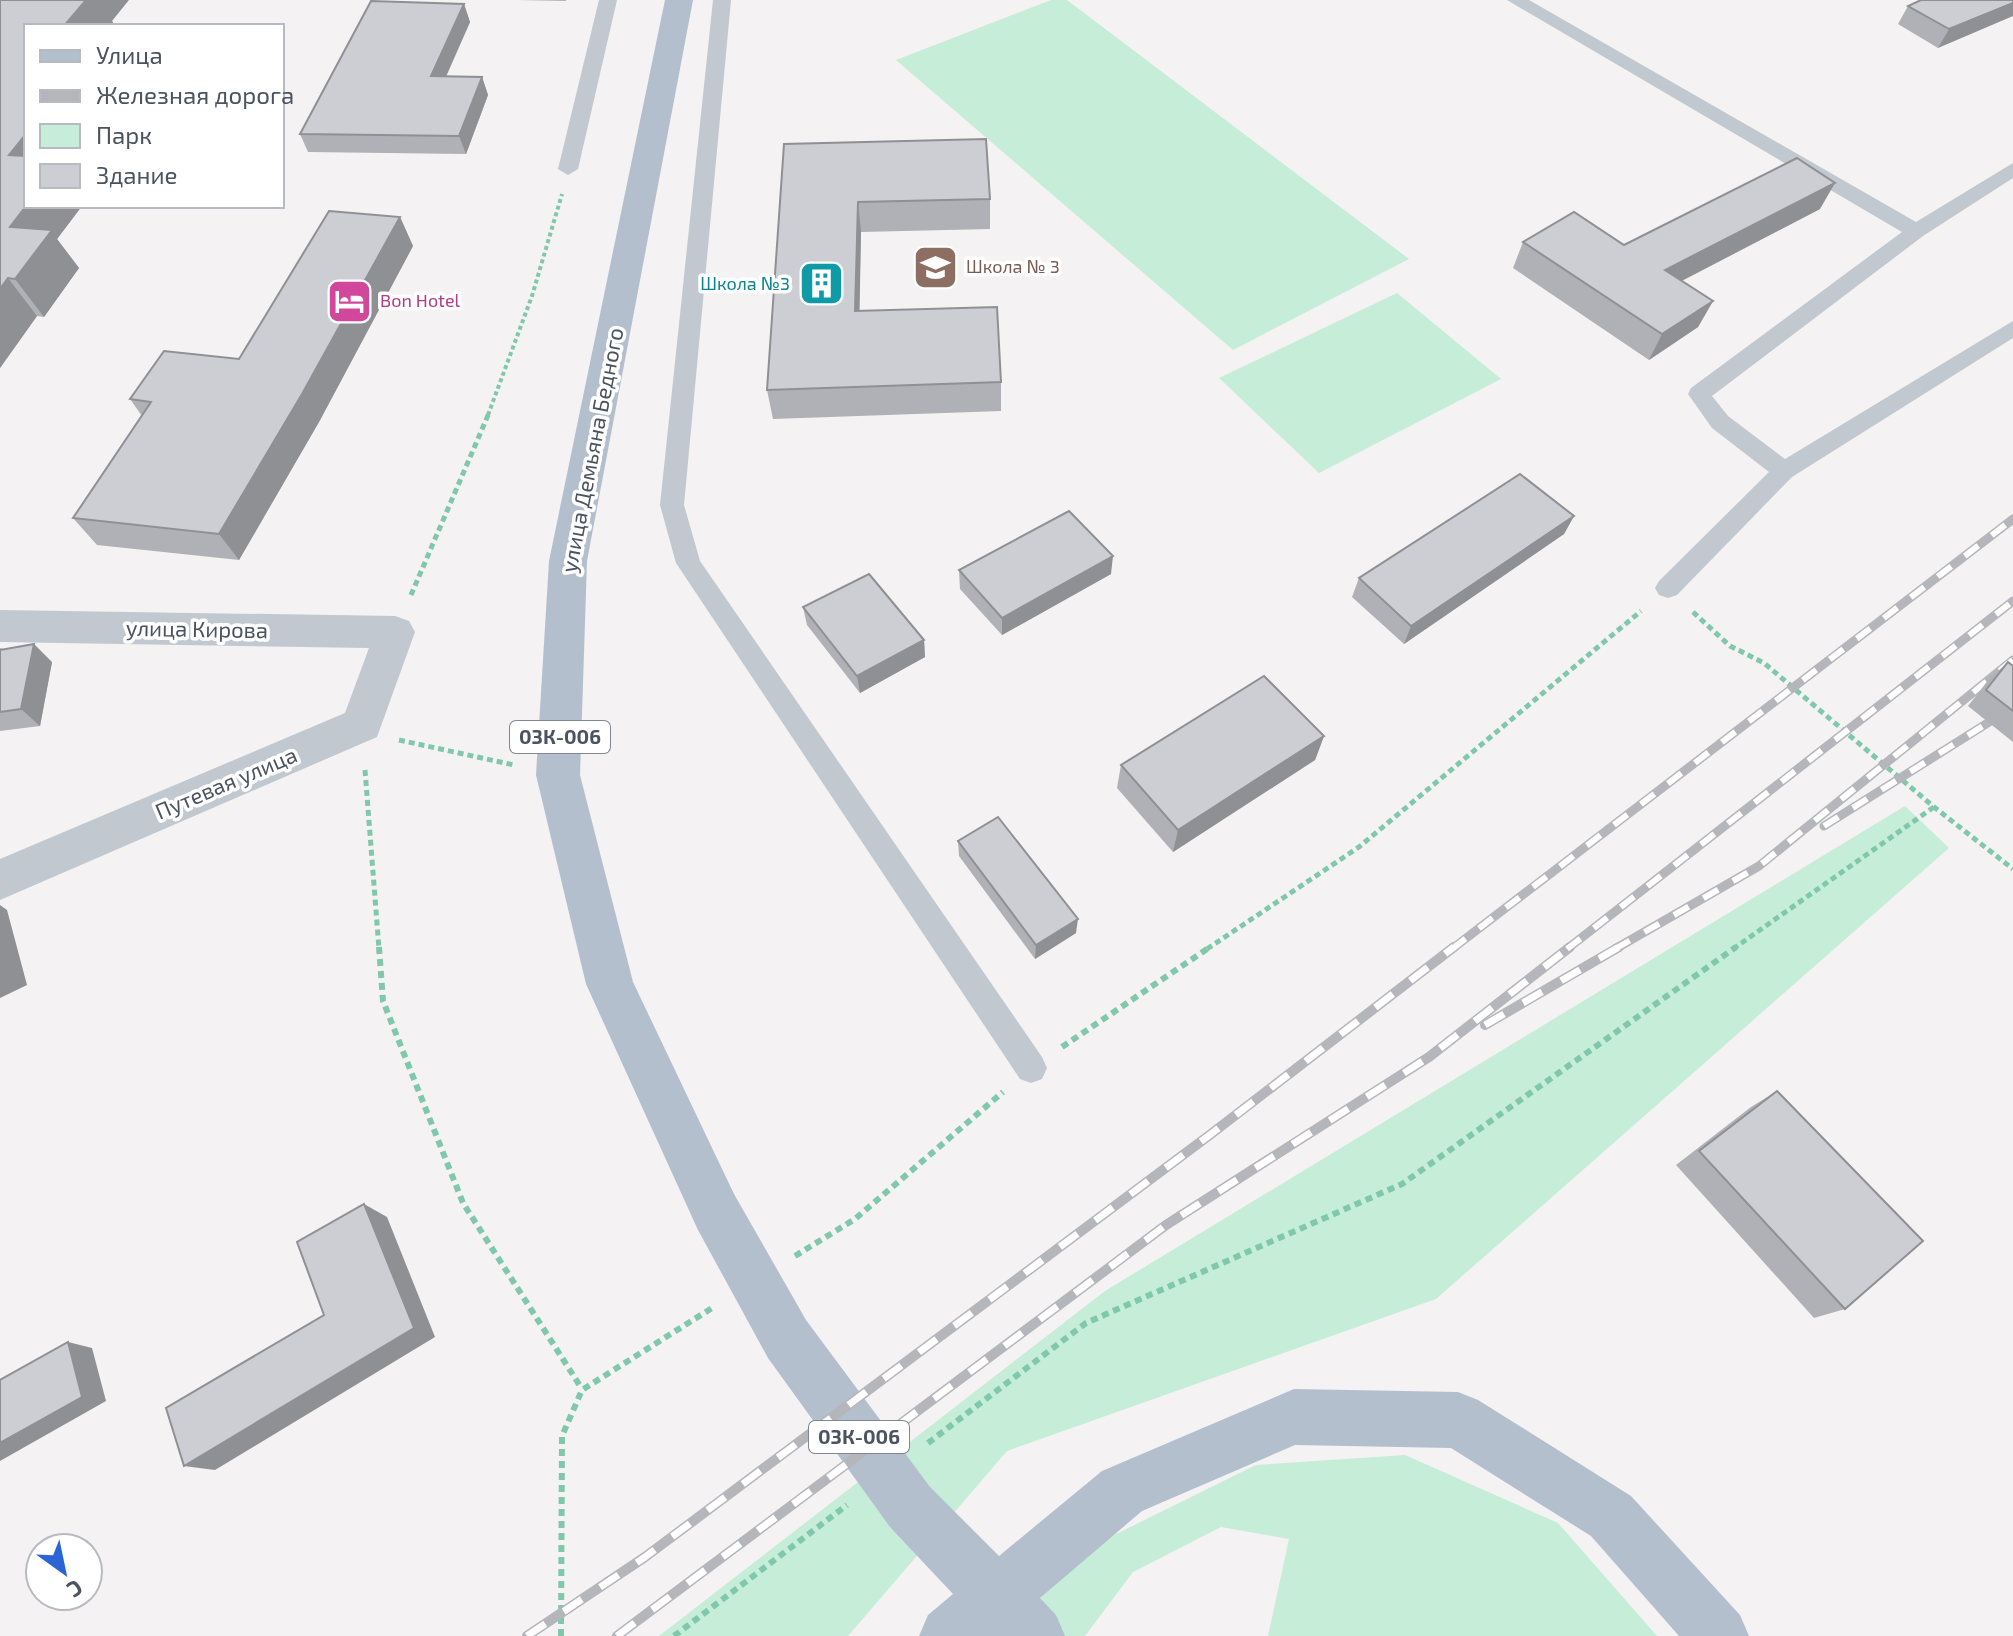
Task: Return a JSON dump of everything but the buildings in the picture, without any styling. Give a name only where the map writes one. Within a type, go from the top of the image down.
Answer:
[{"type":"main road","name":"улица Демьяна Бедного","points":[[679,0],[568,561],[558,775],[610,984],[716,1212],[787,1339],[910,1507],[1035,1636]]},
{"type":"main road","points":[[949,1636],[1122,1491],[1294,1417],[1458,1420],[1611,1516],[1719,1636]]},
{"type":"street","name":"улица Кирова","points":[[0,626],[395,632]]},
{"type":"street","points":[[376,732],[395,632]]},
{"type":"street","name":"Путевая улица","points":[[0,880],[376,732]]},
{"type":"lane","points":[[568,169],[608,0]]},
{"type":"lane","points":[[722,0],[672,505],[688,563],[1031,1068]]},
{"type":"lane","points":[[1516,0],[1916,231]]},
{"type":"lane","points":[[1784,471],[1720,422],[1699,394],[1916,231],[2013,169]]},
{"type":"lane","points":[[1668,588],[1784,471],[2013,328]]},
{"type":"path","points":[[395,632],[447,514],[544,267],[568,169]]},
{"type":"path","points":[[790,1260],[855,1219],[1031,1068],[1359,847],[1668,588],[1730,646],[1764,663],[1934,807],[2013,869]]},
{"type":"path","points":[[558,775],[376,732],[383,1001],[463,1203],[582,1390]]},
{"type":"path","points":[[924,1446],[1086,1323],[1402,1184],[1934,807]]},
{"type":"path","points":[[561,1636],[562,1436],[582,1390],[725,1300]]},
{"type":"path","points":[[674,1636],[849,1503]]},
{"type":"green space","points":[[1051,0],[1067,0],[1409,259],[1233,350],[896,60]]},
{"type":"green space","points":[[1397,293],[1501,379],[1319,473],[1219,378]]},
{"type":"green space","points":[[1905,806],[1949,848],[1436,1299],[1007,1451],[848,1636],[659,1636],[1105,1291]]},
{"type":"green space","points":[[1405,1455],[1558,1523],[1657,1636],[1268,1636],[1289,1539],[1221,1527],[1133,1572],[1085,1636],[998,1636],[1104,1540],[1256,1465]]},
{"type":"railway","points":[[1452,949],[2013,519]]},
{"type":"railway","points":[[1567,949],[2013,601]]},
{"type":"railway","points":[[1615,949],[1759,866],[2013,660]]},
{"type":"railway","points":[[1824,826],[2013,707]]},
{"type":"railway","points":[[527,1636],[645,1557],[1211,1134],[1454,947]]},
{"type":"railway","points":[[617,1636],[1166,1225],[1429,1057],[1570,947]]},
{"type":"railway","points":[[1485,1025],[1619,947]]},
{"type":"place","name":"Школа № 3","points":[[935,267]]},
{"type":"place","name":"Школа №3","points":[[821,284]]},
{"type":"place","name":"Bon Hotel","points":[[349,301]]}]
